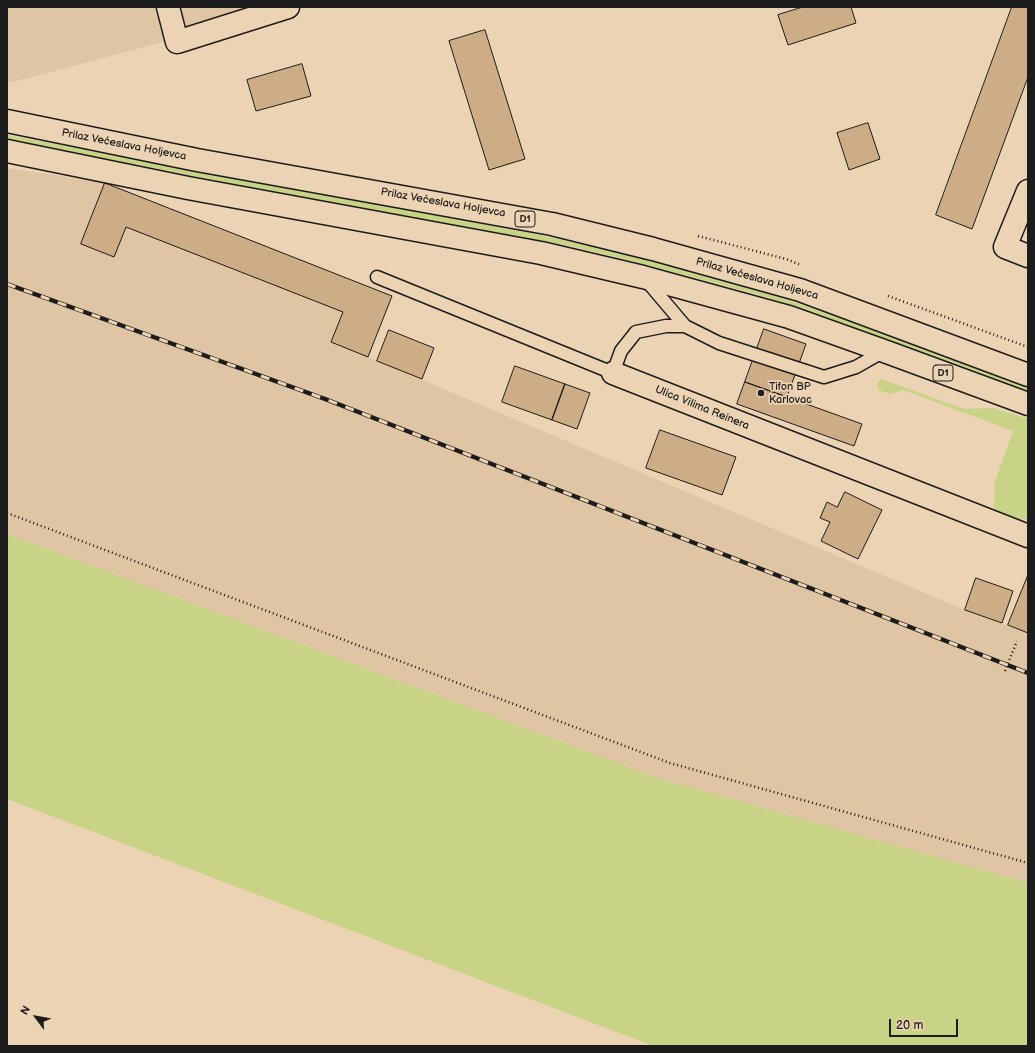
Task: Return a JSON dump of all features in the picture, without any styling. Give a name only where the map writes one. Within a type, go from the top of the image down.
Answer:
[{"type":"main road","points":[[168,7],[177,42],[288,7]]},
{"type":"main road","name":"Prilaz Većeslava Holjevca","points":[[7,122],[197,160],[552,224],[653,249],[800,290],[1028,375]]},
{"type":"main road","name":"D1","points":[[7,151],[188,188],[534,252],[643,277],[789,317],[1028,404]]},
{"type":"main road","points":[[1028,191],[1006,247],[1028,256]]},
{"type":"main road","name":"Ulica Vilima Reinera","points":[[612,373],[1028,536]]},
{"type":"lane","name":"Ulica Vilima Reinera","points":[[377,277],[612,373]]},
{"type":"lane","points":[[643,277],[686,326],[719,343],[824,377],[856,367],[884,351]]},
{"type":"lane","points":[[612,373],[621,351],[636,332],[666,326],[686,326]]},
{"type":"path","points":[[7,513],[670,763],[1028,863]]},
{"type":"path","points":[[1005,671],[1017,641]]},
{"type":"shaded area","points":[[7,7],[271,7],[166,41],[14,82],[7,81]]},
{"type":"shaded area","points":[[7,168],[105,183],[392,296],[368,357],[965,610],[1028,633],[1028,883],[658,778],[7,534]]},
{"type":"green space","points":[[7,135],[525,232],[648,260],[769,294],[834,316],[1028,387],[1028,391],[813,312],[756,294],[613,256],[570,246],[349,206],[44,147],[7,139]]},
{"type":"green space","points":[[881,379],[964,409],[994,408],[1028,419],[1028,519],[1008,519],[994,514],[995,482],[1013,431],[903,390],[890,394],[879,390],[877,383]]},
{"type":"green space","points":[[7,534],[658,778],[1028,883],[1028,1046],[653,1046],[7,799]]},
{"type":"building","points":[[803,7],[851,7],[856,23],[788,45],[778,15]]},
{"type":"building","points":[[1012,7],[1028,7],[1028,77],[972,229],[936,215]]},
{"type":"building","points":[[485,30],[525,159],[489,170],[449,41]]},
{"type":"building","points":[[302,64],[311,96],[256,111],[247,80]]},
{"type":"building","points":[[868,123],[880,159],[849,170],[837,133]]},
{"type":"building","points":[[105,183],[392,296],[368,357],[331,342],[343,312],[126,227],[114,257],[81,244]]},
{"type":"building","points":[[764,329],[806,344],[787,397],[745,382]]},
{"type":"building","points":[[389,330],[434,348],[422,379],[377,361]]},
{"type":"building","points":[[515,366],[565,384],[552,420],[502,402]]},
{"type":"building","points":[[745,382],[862,424],[854,446],[737,404]]},
{"type":"building","points":[[565,384],[590,393],[577,429],[552,420]]},
{"type":"building","points":[[660,430],[736,457],[722,495],[646,468]]},
{"type":"building","points":[[845,492],[882,510],[858,559],[821,541],[830,522],[820,518],[827,502],[837,507]]},
{"type":"building","points":[[1028,575],[1028,633],[1008,625]]},
{"type":"building","points":[[976,578],[1013,591],[1002,623],[965,610]]},
{"type":"railway","points":[[7,284],[325,399],[1028,673]]},
{"type":"place","name":"Tifon BP Karlovac","points":[[761,393]]}]
